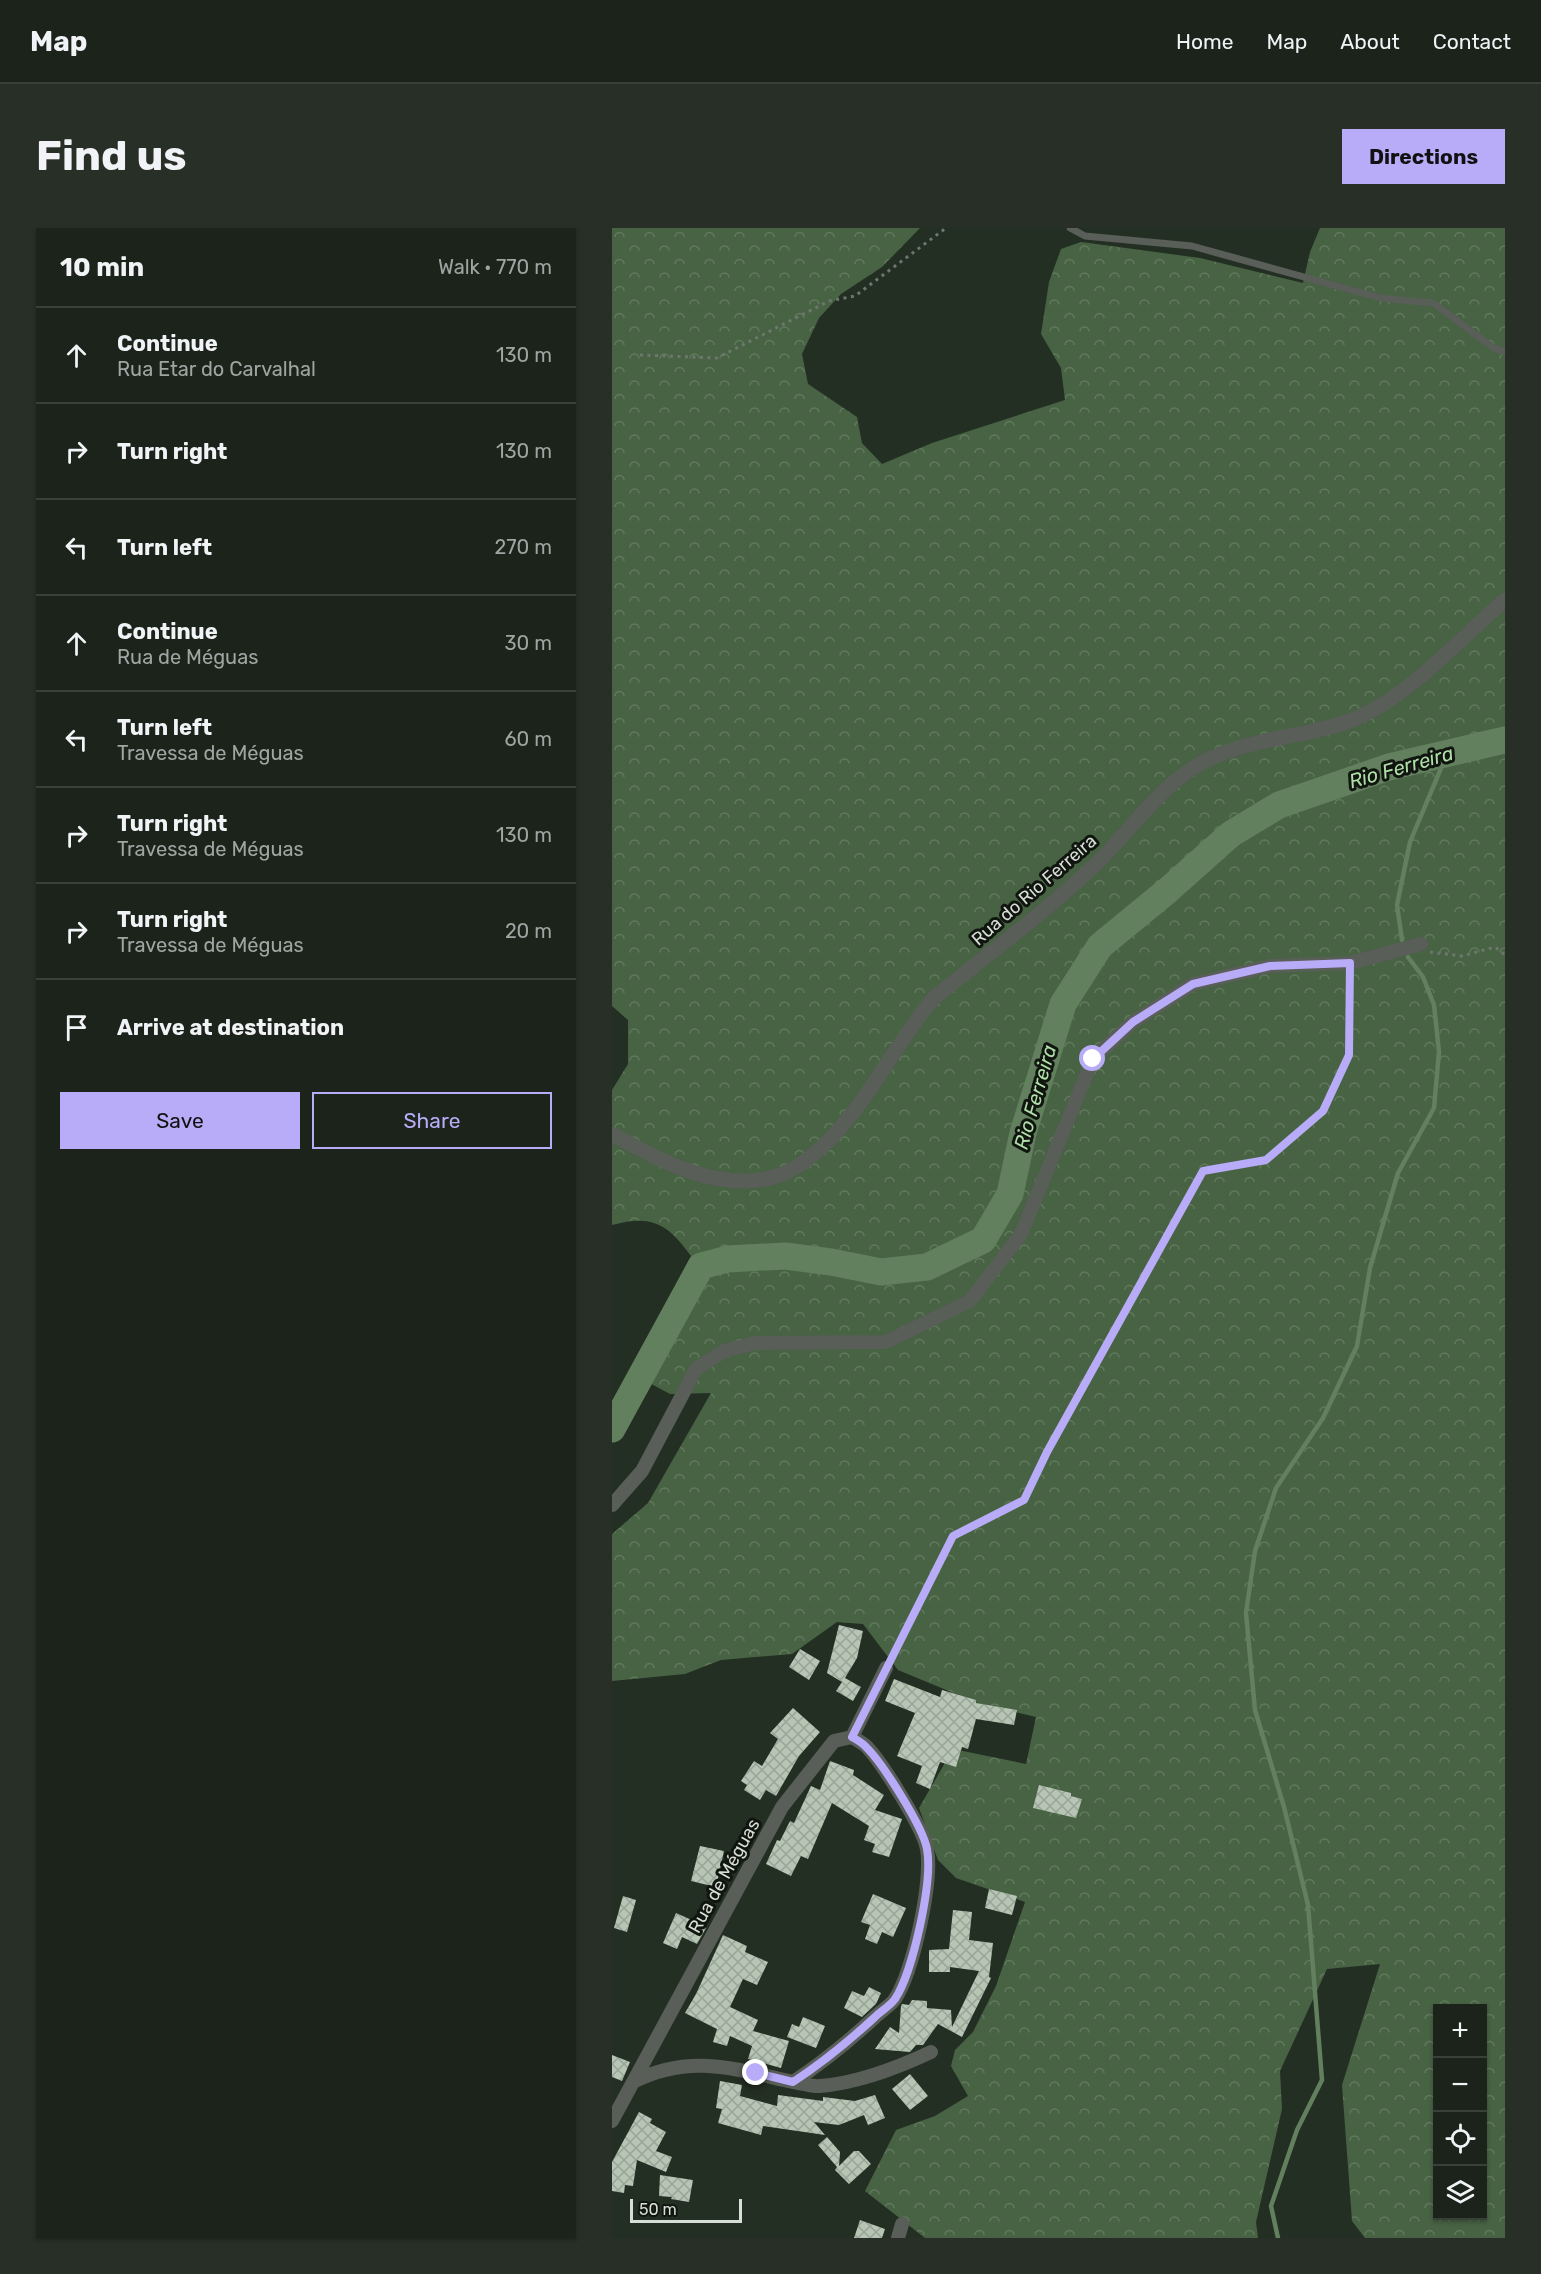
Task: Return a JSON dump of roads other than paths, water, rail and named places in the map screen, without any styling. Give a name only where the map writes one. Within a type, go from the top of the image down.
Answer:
[{"type":"street","name":"Rua do Rio Ferreira","points":[[612,1134],[702,1176],[740,1183],[778,1176],[806,1161],[835,1136],[863,1102],[904,1037],[936,996],[1068,890],[1113,847],[1155,799],[1194,768],[1232,749],[1346,722],[1392,700],[1505,600]]},
{"type":"street","points":[[612,1505],[642,1471],[696,1369],[724,1351],[755,1343],[886,1342],[970,1301],[1021,1234],[1093,1059],[1133,1022],[1193,984],[1270,966],[1350,963],[1421,944]]},
{"type":"street","points":[[793,2082],[822,2063],[895,1999],[920,1932],[927,1876],[927,1848],[911,1814],[884,1770],[866,1746],[852,1737],[886,1668]]},
{"type":"street","name":"Rua de Méguas","points":[[612,2121],[782,1807],[834,1740],[852,1737]]},
{"type":"street","points":[[633,2082],[652,2072],[682,2065],[716,2066],[819,2086],[855,2080],[898,2067],[932,2052]]},
{"type":"street","points":[[898,2238],[902,2224]]},
{"type":"lane","points":[[1070,228],[1085,236],[1192,246],[1380,298],[1433,303],[1494,348],[1505,352]]},
{"type":"waterway","name":"Rio Ferreira","points":[[612,1429],[701,1266],[728,1259],[785,1256],[881,1272],[927,1267],[983,1240],[1010,1194],[1023,1133],[1063,1004],[1100,946],[1231,834],[1279,805],[1389,767],[1505,740]]},
{"type":"waterway","points":[[1402,940],[1397,905],[1410,842],[1447,754]]},
{"type":"waterway","points":[[1278,2238],[1271,2206],[1297,2130],[1322,2080],[1308,1905],[1284,1807],[1255,1710],[1246,1613],[1255,1551],[1276,1488],[1323,1418],[1357,1346],[1370,1268],[1398,1173],[1434,1108],[1439,1052],[1434,1005],[1423,977],[1408,957]]}]
